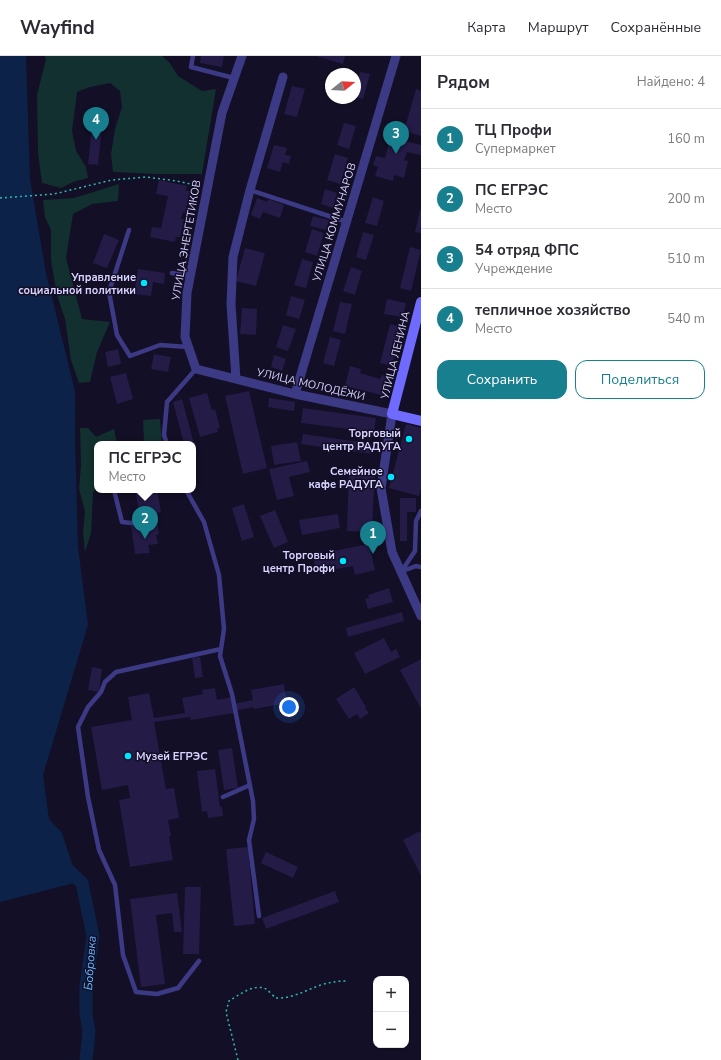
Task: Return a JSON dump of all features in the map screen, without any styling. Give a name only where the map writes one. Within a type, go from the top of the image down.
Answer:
[{"type":"street","name":"УЛИЦА ЭНЕРГЕТИКОВ","points":[[196,369],[185,337],[187,293],[222,113],[242,56]]},
{"type":"street","name":"УЛИЦА КОММУНАРОВ","points":[[295,394],[396,56]]},
{"type":"street","points":[[236,379],[231,304],[233,257],[250,190],[283,77]]},
{"type":"street","name":"УЛИЦА ЛЕНИНА","points":[[392,414],[421,302]]},
{"type":"street","name":"УЛИЦА МОЛОДЁЖИ","points":[[196,369],[295,394],[421,421]]},
{"type":"street","points":[[392,414],[381,488],[392,552],[421,616]]},
{"type":"lane","points":[[193,56],[191,67],[235,78]]},
{"type":"lane","points":[[250,190],[347,222]]},
{"type":"lane","points":[[129,230],[109,292],[117,335],[130,356],[160,345],[189,347]]},
{"type":"lane","points":[[172,273],[190,276]]},
{"type":"lane","points":[[166,441],[164,435],[167,402],[196,369]]},
{"type":"lane","points":[[115,493],[122,522],[131,523],[150,519]]},
{"type":"lane","points":[[188,493],[204,522],[218,575],[224,629],[220,656],[232,694],[253,801],[254,819],[249,840],[259,916]]},
{"type":"lane","points":[[400,572],[415,551],[416,521],[421,511]]},
{"type":"lane","points":[[400,572],[416,566],[421,567]]},
{"type":"lane","points":[[199,961],[178,988],[157,994],[136,992],[123,955],[114,885],[99,850],[92,820],[78,727],[88,708],[101,692],[105,682],[116,672],[221,649]]},
{"type":"lane","points":[[223,797],[250,785]]},
{"type":"path","points":[[0,198],[54,194],[112,180],[146,177],[177,181],[207,188]]},
{"type":"path","points":[[238,1060],[226,1012],[229,1001],[241,993],[255,987],[266,989],[276,998],[284,999],[322,984],[347,981]]},
{"type":"green space","points":[[45,56],[162,56],[169,62],[178,76],[202,91],[216,89],[202,174],[113,172],[111,154],[115,129],[122,107],[120,91],[110,83],[90,87],[77,92],[72,131],[76,151],[86,167],[88,178],[73,182],[61,188],[42,183],[38,153],[37,95],[46,59]]},
{"type":"green space","points":[[119,184],[118,201],[92,204],[73,214],[66,258],[82,319],[110,322],[97,352],[90,382],[79,383],[71,360],[65,319],[57,295],[51,261],[51,230],[45,217],[43,200],[74,198]]},
{"type":"green space","points":[[160,419],[162,441],[144,441],[143,420]]},
{"type":"green space","points":[[80,428],[88,428],[96,437],[114,429],[116,441],[94,441],[94,491],[91,533],[85,552],[83,533],[85,511],[79,489],[81,465]]},
{"type":"water","points":[[0,56],[26,56],[30,179],[46,273],[75,391],[78,547],[88,625],[43,775],[49,819],[62,833],[78,882],[0,902]]},
{"type":"building","points":[[201,56],[224,56],[222,67],[200,63]]},
{"type":"building","points":[[316,56],[345,56],[343,64]]},
{"type":"building","points":[[361,72],[370,74],[363,99],[361,98]]},
{"type":"building","points":[[292,86],[305,89],[297,117],[284,114]]},
{"type":"building","points":[[416,89],[421,91],[421,136],[404,131]]},
{"type":"building","points":[[93,115],[103,116],[98,165],[88,164]]},
{"type":"building","points":[[344,123],[356,126],[349,149],[337,145]]},
{"type":"building","points":[[393,128],[404,131],[401,140],[421,145],[421,155],[407,152],[404,160],[408,161],[404,178],[394,175],[393,181],[375,176],[378,167],[373,165],[376,156],[385,158]]},
{"type":"building","points":[[274,145],[287,148],[285,155],[291,156],[289,164],[283,162],[280,172],[267,168]]},
{"type":"building","points":[[335,154],[348,158],[340,184],[327,180]]},
{"type":"building","points":[[159,180],[187,186],[186,191],[190,191],[185,213],[183,212],[181,219],[184,219],[180,237],[176,237],[175,242],[150,237],[152,227],[161,228],[168,196],[156,194]]},
{"type":"building","points":[[325,189],[337,193],[333,208],[321,204]]},
{"type":"building","points":[[373,197],[384,201],[377,226],[365,223]]},
{"type":"building","points":[[257,198],[267,202],[268,199],[284,205],[280,218],[263,212],[260,219],[251,215]]},
{"type":"building","points":[[421,210],[421,233],[415,232]]},
{"type":"building","points":[[313,216],[329,220],[326,230],[310,226]]},
{"type":"building","points":[[312,229],[324,233],[317,256],[305,252]]},
{"type":"building","points":[[363,232],[374,235],[366,260],[356,257]]},
{"type":"building","points":[[104,234],[119,240],[107,268],[93,263]]},
{"type":"building","points":[[410,247],[421,250],[411,291],[400,288]]},
{"type":"building","points":[[245,248],[265,253],[256,286],[236,281]]},
{"type":"building","points":[[302,259],[313,262],[306,288],[294,285]]},
{"type":"building","points":[[351,267],[362,271],[355,295],[343,291]]},
{"type":"building","name":"Управление социальной политики","points":[[138,269],[165,273],[164,284],[153,282],[151,296],[134,294]]},
{"type":"building","points":[[291,296],[305,300],[299,319],[286,315]]},
{"type":"building","points":[[387,299],[406,303],[403,317],[384,314]]},
{"type":"building","points":[[340,302],[352,304],[345,334],[333,331]]},
{"type":"building","points":[[242,308],[257,309],[256,335],[240,334]]},
{"type":"building","points":[[390,324],[402,327],[392,366],[380,363]]},
{"type":"building","points":[[283,325],[296,329],[288,351],[276,347]]},
{"type":"building","points":[[330,337],[341,340],[334,366],[323,363]]},
{"type":"building","points":[[118,349],[121,364],[108,367],[105,352]]},
{"type":"building","points":[[154,354],[171,357],[168,372],[151,369]]},
{"type":"building","points":[[274,355],[286,359],[282,371],[271,367]]},
{"type":"building","points":[[350,366],[361,369],[360,373],[380,379],[382,375],[391,377],[386,396],[345,386]]},
{"type":"building","points":[[126,373],[133,399],[117,404],[110,377]]},
{"type":"building","points":[[249,391],[267,468],[243,474],[225,396]]},
{"type":"building","points":[[207,393],[212,410],[215,409],[220,428],[217,429],[218,432],[200,437],[189,398]]},
{"type":"building","points":[[269,398],[295,402],[294,411],[268,407]]},
{"type":"building","points":[[182,399],[193,441],[183,441],[173,402]]},
{"type":"building","points":[[303,408],[376,418],[374,432],[301,423]]},
{"type":"building","points":[[406,424],[421,428],[421,487],[419,496],[389,488]]},
{"type":"building","points":[[303,434],[373,444],[372,454],[301,444]]},
{"type":"building","points":[[297,442],[301,461],[274,465],[271,446]]},
{"type":"building","points":[[307,461],[310,472],[289,477],[294,496],[277,500],[269,469]]},
{"type":"building","points":[[349,468],[375,469],[372,532],[347,531]]},
{"type":"building","points":[[136,493],[158,493],[161,512],[140,516]]},
{"type":"building","points":[[400,498],[416,498],[416,512],[407,512],[407,541],[400,541]]},
{"type":"building","points":[[244,504],[254,537],[242,541],[232,508]]},
{"type":"building","points":[[275,510],[288,542],[274,548],[260,516]]},
{"type":"building","points":[[338,514],[340,528],[302,535],[299,520]]},
{"type":"building","points":[[157,521],[159,534],[156,535],[158,544],[148,545],[150,553],[135,554],[131,525]]},
{"type":"building","name":"Торговый центр Профи","points":[[369,544],[375,570],[355,575],[353,566],[316,573],[313,555]]},
{"type":"building","points":[[389,588],[393,602],[368,609],[365,599],[369,598],[368,595]]},
{"type":"building","points":[[402,612],[404,621],[348,637],[346,628]]},
{"type":"building","points":[[384,638],[391,652],[396,649],[400,657],[365,674],[354,653]]},
{"type":"building","points":[[200,657],[203,677],[195,678],[192,658]]},
{"type":"building","points":[[421,659],[421,709],[400,670]]},
{"type":"building","points":[[92,667],[102,669],[99,692],[88,690]]},
{"type":"building","name":"Музей ЕГРЭС","points":[[284,684],[287,703],[254,709],[254,707],[234,711],[234,713],[191,720],[190,717],[154,722],[166,789],[174,788],[179,818],[168,820],[173,860],[130,867],[119,800],[130,798],[128,785],[102,790],[91,727],[132,720],[128,697],[149,693],[154,718],[185,713],[182,698],[203,694],[202,690],[215,688],[217,700],[232,697],[233,704],[253,700],[251,690]]},
{"type":"building","points":[[354,687],[369,713],[360,719],[357,714],[349,719],[336,699]]},
{"type":"building","points":[[232,748],[238,788],[224,790],[218,750]]},
{"type":"building","points":[[215,769],[220,807],[222,807],[223,816],[208,818],[207,811],[202,812],[197,771]]},
{"type":"building","points":[[420,831],[421,833],[421,876],[403,840]]},
{"type":"building","points":[[248,847],[255,924],[234,926],[226,849]]},
{"type":"building","points":[[266,852],[298,867],[293,878],[261,863]]},
{"type":"building","points":[[185,887],[201,887],[199,954],[183,954]]},
{"type":"building","points":[[335,891],[339,902],[266,929],[262,918]]},
{"type":"building","points":[[177,893],[182,932],[174,932],[172,913],[156,915],[165,984],[141,987],[130,899]]},
{"type":"waterway","name":"Бобровка","points":[[65,867],[82,883],[93,936],[86,986],[86,1014],[89,1032],[86,1060]]},
{"type":"place","name":"тепличное хозяйство","points":[[96,140]]},
{"type":"place","name":"54 отряд ФПС","points":[[396,154]]},
{"type":"place","name":"Управление социальной политики","points":[[144,283]]},
{"type":"place","name":"Торговый центр РАДУГА","points":[[409,439]]},
{"type":"place","name":"Семейное кафе РАДУГА","points":[[391,477]]},
{"type":"place","name":"ПС ЕГРЭС","points":[[145,539]]},
{"type":"place","name":"ТЦ Профи","points":[[373,554]]},
{"type":"place","name":"Торговый центр Профи","points":[[343,561]]},
{"type":"place","name":"Музей ЕГРЭС","points":[[128,756]]}]
